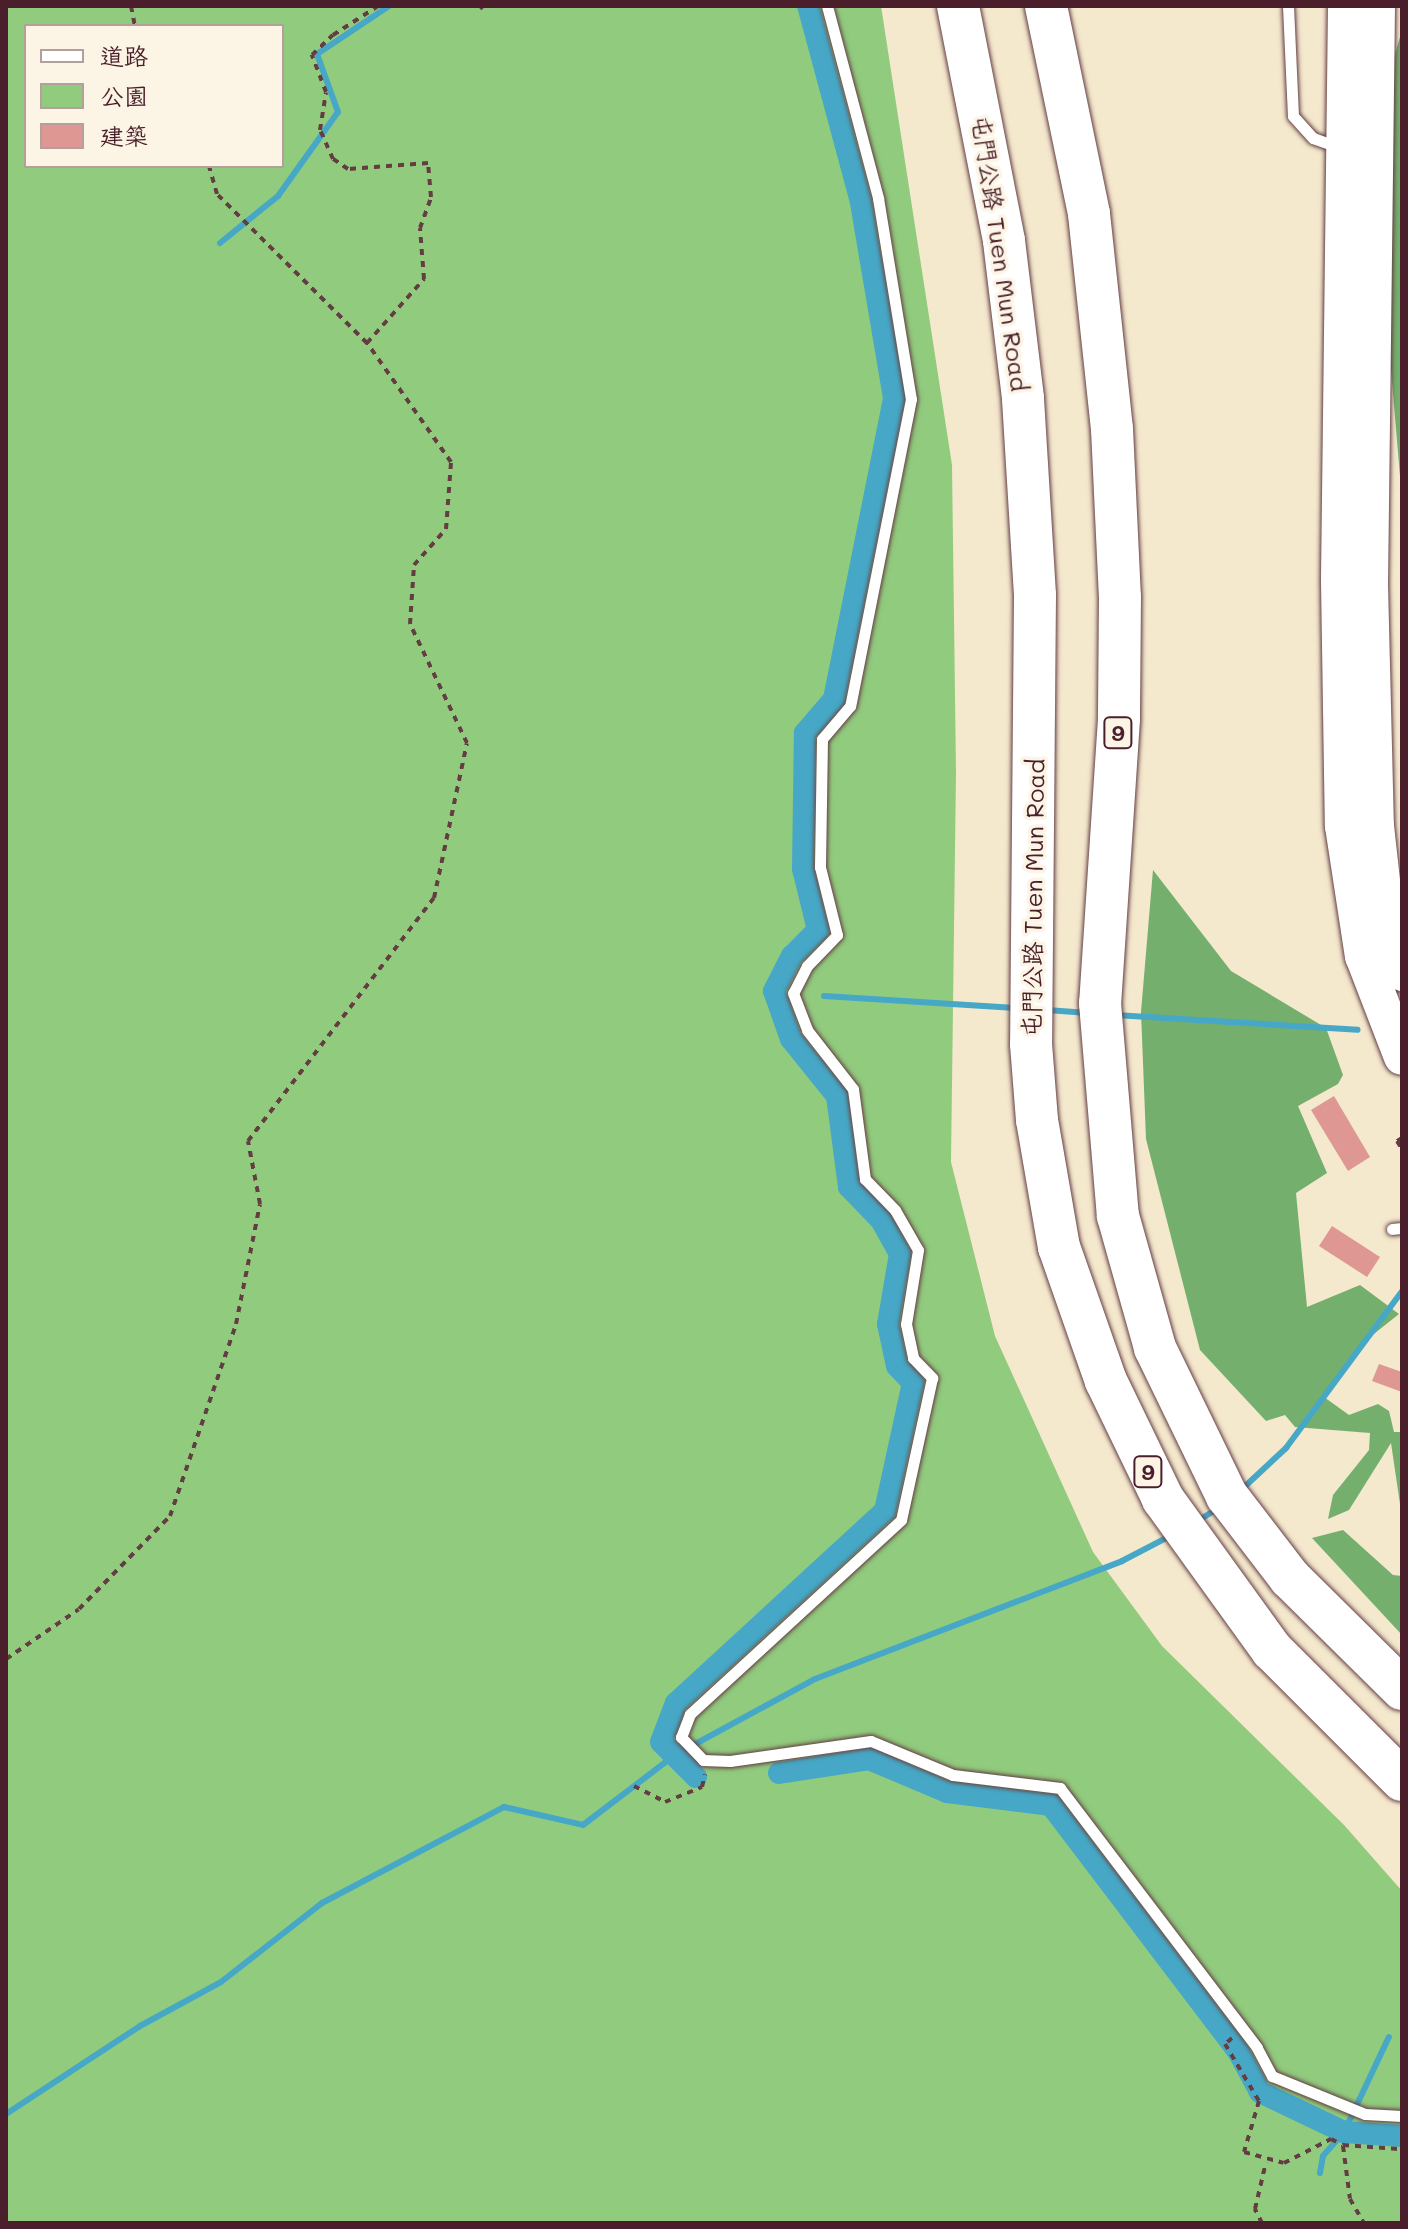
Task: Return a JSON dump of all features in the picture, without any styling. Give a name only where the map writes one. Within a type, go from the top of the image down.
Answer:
[{"type":"highway","name":"屯門公路 Tuen Mun Road","points":[[958,6],[1004,241],[1023,399],[1036,712],[1028,954],[1031,1044],[1037,1120],[1059,1247],[1106,1381],[1163,1499],[1272,1650],[1402,1780]]},
{"type":"highway","name":"9","points":[[1046,6],[1089,214],[1112,429],[1120,597],[1119,719],[1100,1003],[1118,1216],[1155,1348],[1227,1496],[1290,1578],[1402,1689]]},
{"type":"main road","points":[[1346,6],[1339,581],[1343,826],[1363,956],[1402,1057]]},
{"type":"main road","points":[[1377,6],[1370,572],[1375,796],[1383,889],[1402,973]]},
{"type":"lane","points":[[827,6],[878,198],[911,399],[850,706],[822,739],[820,867],[837,935],[807,966],[793,993],[807,1030],[853,1089],[865,1179],[895,1210],[918,1250],[906,1324],[913,1358],[932,1378],[901,1520],[690,1714],[681,1737],[700,1756],[721,1761],[871,1741],[953,1775],[1060,1788],[1257,2048],[1272,2076],[1365,2114],[1402,2116]]},
{"type":"lane","points":[[1288,6],[1293,116],[1313,138],[1345,148]]},
{"type":"path","points":[[367,343],[424,279],[420,228],[431,197],[428,163],[348,169],[333,159],[320,130],[326,92],[315,48],[378,6]]},
{"type":"path","points":[[6,1659],[79,1609],[170,1516],[236,1324],[260,1204],[248,1141],[434,898],[467,743],[410,624],[414,565],[446,529],[451,462],[367,343],[217,194],[210,168]]},
{"type":"path","points":[[1402,1138],[1397,1141],[1402,1149]]},
{"type":"path","points":[[634,1786],[665,1802],[702,1787],[705,1770],[721,1761]]},
{"type":"path","points":[[1225,2044],[1259,2101],[1244,2152],[1266,2162],[1284,2163],[1331,2139],[1343,2145],[1399,2149]]},
{"type":"path","points":[[1343,2145],[1350,2199],[1364,2223]]},
{"type":"path","points":[[1262,2223],[1255,2209],[1266,2162]]},
{"type":"green space","points":[[6,6],[881,6],[952,465],[956,772],[951,1162],[995,1336],[1093,1552],[1162,1646],[1344,1825],[1402,1891],[1402,2223],[6,2223]]},
{"type":"green space","points":[[1402,30],[1402,500],[1389,346],[1394,57]]},
{"type":"green space","points":[[1153,870],[1231,971],[1326,1028],[1343,1075],[1338,1084],[1298,1106],[1327,1173],[1296,1193],[1307,1307],[1360,1285],[1399,1314],[1360,1345],[1324,1397],[1349,1415],[1378,1404],[1389,1411],[1394,1432],[1402,1432],[1400,1504],[1391,1443],[1349,1510],[1328,1519],[1333,1495],[1369,1450],[1370,1433],[1295,1427],[1285,1415],[1266,1421],[1200,1350],[1146,1139],[1141,1012]]},
{"type":"green space","points":[[1343,1530],[1393,1575],[1402,1576],[1402,1635],[1312,1538]]},
{"type":"building","points":[[1334,1096],[1370,1157],[1348,1171],[1311,1110]]},
{"type":"building","points":[[1332,1226],[1380,1257],[1367,1277],[1319,1246]]},
{"type":"building","points":[[1379,1364],[1402,1372],[1402,1392],[1372,1381]]},
{"type":"waterway","points":[[220,243],[278,196],[338,112],[317,54],[389,6]]},
{"type":"waterway","points":[[696,1777],[661,1742],[676,1703],[885,1511],[913,1383],[897,1366],[888,1324],[900,1254],[881,1220],[849,1187],[837,1096],[791,1039],[774,991],[792,956],[818,930],[803,869],[805,733],[834,699],[894,398],[861,202],[808,6]]},
{"type":"waterway","points":[[824,996],[1016,1008]]},
{"type":"waterway","points":[[1047,1010],[1088,1013]]},
{"type":"waterway","points":[[1115,1015],[1358,1030]]},
{"type":"waterway","points":[[1241,1490],[1286,1448],[1402,1291]]},
{"type":"waterway","points":[[1196,1522],[1217,1509]]},
{"type":"waterway","points":[[6,2114],[140,2026],[221,1982],[322,1903],[504,1807],[583,1825],[675,1755],[815,1679],[1122,1561],[1172,1535]]},
{"type":"waterway","points":[[779,1773],[869,1759],[947,1792],[1051,1805],[1238,2051],[1260,2092],[1344,2132],[1402,2136]]},
{"type":"waterway","points":[[1320,2173],[1323,2156],[1344,2132],[1389,2037]]}]
